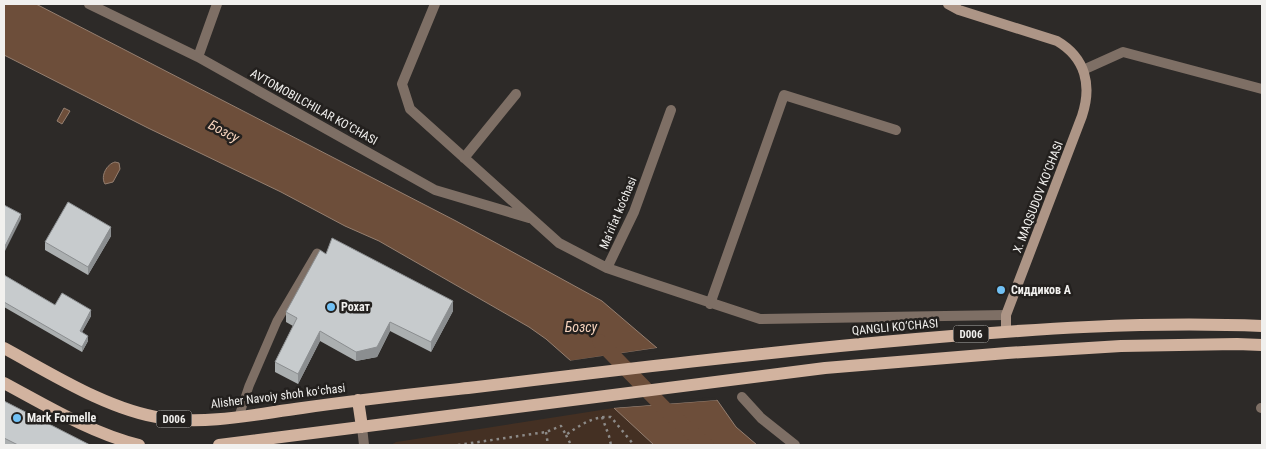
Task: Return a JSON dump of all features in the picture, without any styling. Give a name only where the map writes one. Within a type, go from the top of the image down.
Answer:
[{"type":"main road","name":"QANGLI KO‘CHASI","points":[[570,376],[788,350],[1006,331],[1207,324],[1262,326]]},
{"type":"main road","points":[[1006,331],[1007,353]]},
{"type":"main road","name":"D006","points":[[220,445],[825,368],[1121,346],[1262,345]]},
{"type":"main road","name":"Alisher Navoiy shoh koʻchasi","points":[[4,348],[117,407],[138,414],[179,420],[239,416],[358,400],[570,376]]},
{"type":"main road","points":[[4,383],[83,425],[105,435],[139,445]]},
{"type":"main road","points":[[358,400],[362,427]]},
{"type":"street","name":"AVTOMOBILCHILAR KO‘CHASI","points":[[88,4],[198,57],[435,190],[532,219]]},
{"type":"street","points":[[198,57],[216,4]]},
{"type":"street","name":"Maʼrifat ko‘chasi","points":[[435,4],[402,84],[410,109],[559,243],[607,268],[634,212],[671,110]]},
{"type":"street","name":"X. MAQSUDOV KO‘CHASI","points":[[948,4],[959,10],[1057,41],[1068,47],[1076,56],[1086,86],[1085,107],[1006,314],[1006,331]]},
{"type":"street","points":[[1082,70],[1123,52],[1262,89]]},
{"type":"street","points":[[464,158],[516,94]]},
{"type":"street","points":[[710,304],[784,95],[896,130]]},
{"type":"street","name":"QANGLI KO‘CHASI","points":[[607,268],[710,304],[760,319],[1006,314]]},
{"type":"street","points":[[742,398],[762,418],[795,445]]},
{"type":"street","points":[[362,427],[364,445]]},
{"type":"lane","points":[[239,416],[249,386],[277,321],[317,253]]},
{"type":"path","points":[[602,417],[610,436],[611,445]]},
{"type":"path","points":[[566,435],[583,423],[602,417],[611,417],[634,445]]},
{"type":"path","points":[[458,445],[546,432],[561,426],[571,445]]},
{"type":"path","points":[[546,432],[548,445]]},
{"type":"shaded area","points":[[614,408],[654,445],[391,445],[396,442]]},
{"type":"water","name":"Бозсу","points":[[4,4],[36,4],[456,221],[602,301],[657,348],[571,361],[529,327],[379,241],[345,226],[281,192],[148,128],[4,55]]},
{"type":"water","points":[[64,108],[70,111],[62,124],[57,121]]},
{"type":"water","points":[[115,162],[119,163],[120,169],[113,182],[105,184],[103,177],[105,171],[109,165]]},
{"type":"water","points":[[717,400],[736,427],[757,445],[654,445],[614,408]]},
{"type":"pier","points":[[657,348],[659,350],[657,351],[571,363],[568,361]]},
{"type":"pier","points":[[715,397],[717,400],[611,408],[614,405]]},
{"type":"building","points":[[68,202],[111,227],[88,267],[45,242]]},
{"type":"building","points":[[4,205],[21,214],[4,248]]},
{"type":"building","points":[[332,238],[453,301],[431,342],[390,322],[377,347],[356,352],[320,331],[298,374],[275,362],[297,318],[286,312],[320,250],[326,254]]},
{"type":"building","points":[[4,275],[55,305],[62,293],[91,310],[80,331],[88,336],[82,347],[4,302]]},
{"type":"building","points":[[4,401],[90,445],[18,445],[4,438]]},
{"type":"waterway","name":"Бозсу","points":[[600,342],[668,412],[706,445]]},
{"type":"place","name":"Сиддиков А","points":[[1001,290]]},
{"type":"place","name":"Рохат","points":[[331,307]]},
{"type":"place","name":"Mark Formelle","points":[[17,418]]}]
